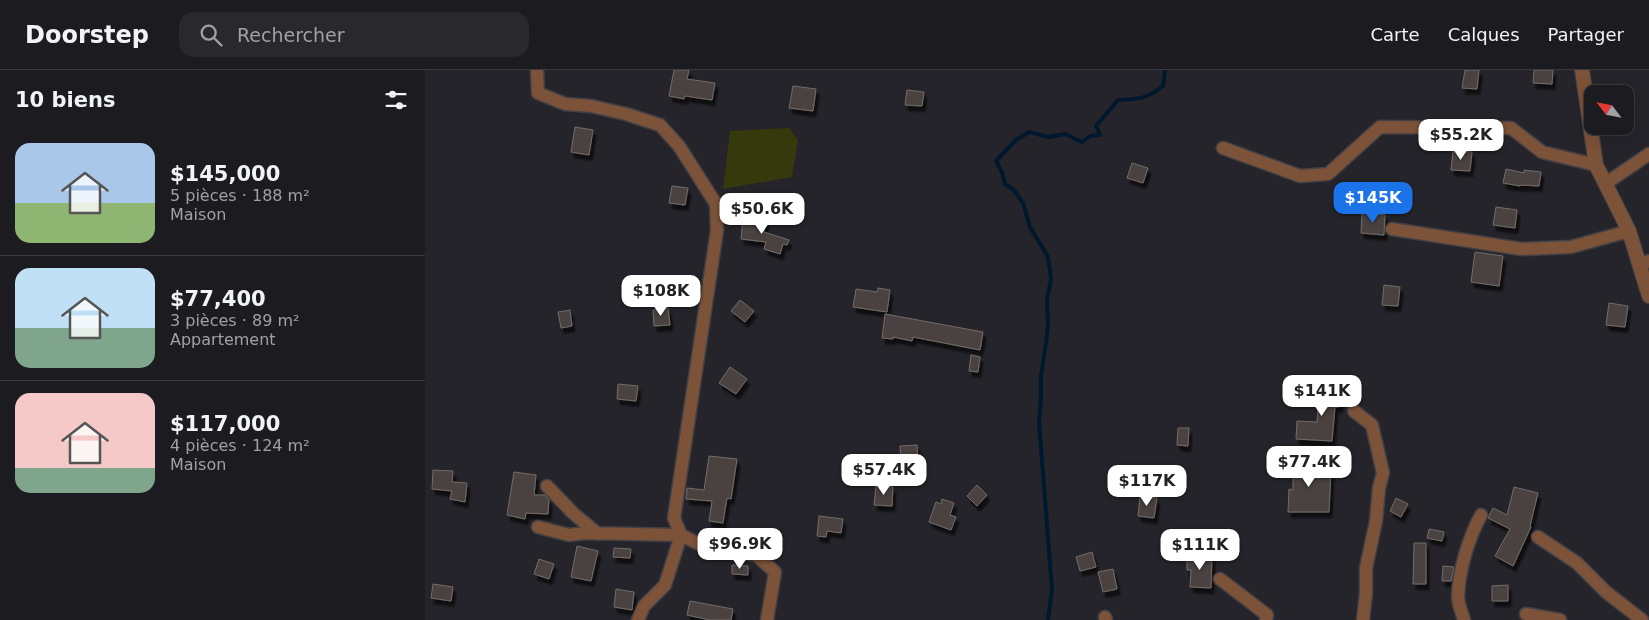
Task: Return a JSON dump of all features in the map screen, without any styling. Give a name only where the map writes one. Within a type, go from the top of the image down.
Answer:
[{"type":"street","points":[[537,70],[538,93],[565,104],[591,106],[626,114],[660,125],[679,146],[716,204],[717,230],[674,518],[681,535],[665,585],[644,606],[638,620]]},
{"type":"street","points":[[1582,70],[1597,165],[1644,263],[1649,296]]},
{"type":"street","points":[[1223,148],[1300,176],[1328,174],[1379,127],[1511,128],[1543,152],[1597,165]]},
{"type":"street","points":[[1605,184],[1649,154]]},
{"type":"street","points":[[1393,229],[1521,249],[1571,247],[1629,231]]},
{"type":"street","points":[[1354,411],[1372,425],[1383,473],[1379,488],[1376,521],[1366,568],[1363,620]]},
{"type":"street","points":[[547,486],[573,513],[598,534]]},
{"type":"street","points":[[1463,620],[1458,599],[1462,567],[1473,529],[1481,515]]},
{"type":"street","points":[[538,527],[569,535],[585,533],[681,535],[705,547],[756,555],[775,572],[767,620]]},
{"type":"street","points":[[1538,536],[1577,563],[1606,592],[1642,620]]},
{"type":"street","points":[[1221,579],[1267,615],[1266,620]]},
{"type":"street","points":[[1526,614],[1560,620]]},
{"type":"green space","points":[[789,128],[798,140],[792,177],[723,189],[730,131]]},
{"type":"building","points":[[674,70],[689,70],[687,79],[715,83],[712,100],[685,96],[684,99],[669,96]]},
{"type":"building","points":[[1465,70],[1479,70],[1477,89],[1462,88]]},
{"type":"building","points":[[1534,70],[1553,70],[1552,84],[1533,83]]},
{"type":"building","points":[[793,86],[816,89],[813,111],[789,108]]},
{"type":"building","points":[[907,90],[924,92],[922,106],[905,105]]},
{"type":"building","points":[[575,127],[593,130],[589,155],[571,152]]},
{"type":"building","points":[[1453,151],[1472,152],[1470,171],[1451,170]]},
{"type":"building","points":[[1132,163],[1148,168],[1143,183],[1127,178]]},
{"type":"building","points":[[1506,169],[1524,173],[1524,170],[1541,172],[1539,186],[1520,186],[1503,183]]},
{"type":"building","points":[[672,186],[688,188],[685,205],[669,203]]},
{"type":"building","points":[[1496,207],[1517,210],[1515,228],[1493,225]]},
{"type":"building","points":[[1362,213],[1385,215],[1384,235],[1361,233]]},
{"type":"building","points":[[743,218],[766,221],[764,232],[789,240],[787,245],[783,244],[780,254],[764,249],[766,242],[741,239]]},
{"type":"building","points":[[1475,252],[1503,256],[1499,286],[1471,282]]},
{"type":"building","points":[[657,277],[667,278],[665,292],[655,290]]},
{"type":"building","points":[[1384,285],[1400,287],[1398,306],[1382,305]]},
{"type":"building","points":[[878,288],[890,290],[887,312],[853,307],[856,289],[877,292]]},
{"type":"building","points":[[740,300],[754,311],[745,322],[731,311]]},
{"type":"building","points":[[1609,303],[1628,306],[1625,327],[1606,325]]},
{"type":"building","points":[[668,308],[670,325],[654,326],[653,310]]},
{"type":"building","points":[[570,310],[572,326],[561,328],[558,312]]},
{"type":"building","points":[[885,314],[983,332],[980,350],[913,337],[912,341],[893,337],[893,339],[882,338]]},
{"type":"building","points":[[971,355],[980,357],[978,372],[969,371]]},
{"type":"building","points":[[730,367],[747,379],[736,394],[719,383]]},
{"type":"building","points":[[618,384],[638,386],[636,401],[617,399]]},
{"type":"building","points":[[1320,385],[1341,387],[1339,407],[1335,407],[1332,441],[1296,439],[1297,421],[1317,422]]},
{"type":"building","points":[[1178,428],[1189,428],[1188,446],[1177,445]]},
{"type":"building","points":[[917,445],[918,462],[901,463],[900,446]]},
{"type":"building","points":[[709,456],[737,459],[731,499],[727,498],[723,523],[709,521],[712,501],[686,499],[687,488],[704,490]]},
{"type":"building","points":[[1293,456],[1310,456],[1309,470],[1331,471],[1329,512],[1288,512],[1289,489],[1293,490]]},
{"type":"building","points":[[433,470],[453,471],[452,482],[467,483],[465,502],[450,499],[452,491],[432,489]]},
{"type":"building","points":[[514,472],[536,475],[534,495],[545,495],[549,500],[548,514],[526,513],[525,519],[507,515]]},
{"type":"building","points":[[977,485],[987,495],[977,506],[967,496]]},
{"type":"building","points":[[876,486],[893,487],[892,506],[874,505]]},
{"type":"building","points":[[1514,487],[1538,493],[1531,527],[1513,566],[1495,556],[1510,529],[1488,518],[1493,508],[1507,515]]},
{"type":"building","points":[[1140,496],[1157,498],[1154,518],[1138,516]]},
{"type":"building","points":[[1396,498],[1408,504],[1401,517],[1390,511]]},
{"type":"building","points":[[942,499],[954,503],[950,515],[956,517],[951,530],[929,522],[936,502],[941,504]]},
{"type":"building","points":[[819,516],[843,519],[841,533],[827,531],[826,537],[817,536]]},
{"type":"building","points":[[1429,529],[1444,532],[1442,541],[1427,538]]},
{"type":"building","points":[[1414,543],[1426,543],[1426,584],[1413,584]]},
{"type":"building","points":[[577,546],[598,551],[591,581],[571,577]]},
{"type":"building","points":[[614,548],[631,549],[630,558],[613,557]]},
{"type":"building","points":[[1092,552],[1096,567],[1080,571],[1076,557]]},
{"type":"building","points":[[1187,555],[1212,555],[1211,588],[1190,587],[1191,570],[1187,570]]},
{"type":"building","points":[[539,559],[554,564],[549,579],[534,574]]},
{"type":"building","points":[[732,565],[748,566],[748,575],[732,574]]},
{"type":"building","points":[[1443,566],[1454,567],[1451,581],[1442,581]]},
{"type":"building","points":[[1113,569],[1117,589],[1103,592],[1098,572]]},
{"type":"building","points":[[433,584],[453,587],[451,601],[431,598]]},
{"type":"building","points":[[1508,585],[1508,601],[1492,601],[1492,586]]},
{"type":"building","points":[[616,589],[634,592],[632,610],[614,607]]},
{"type":"building","points":[[690,601],[733,609],[731,620],[710,620],[687,615]]},
{"type":"waterway","points":[[1048,620],[1052,589],[1039,422],[1041,376],[1048,325],[1047,300],[1051,279],[1048,257],[1030,227],[1023,203],[1014,190],[1005,184],[1002,172],[996,161],[1016,140],[1029,132],[1049,137],[1065,134],[1082,142],[1090,136],[1100,135],[1096,126],[1118,100],[1142,98],[1152,94],[1163,86],[1165,70]]}]
